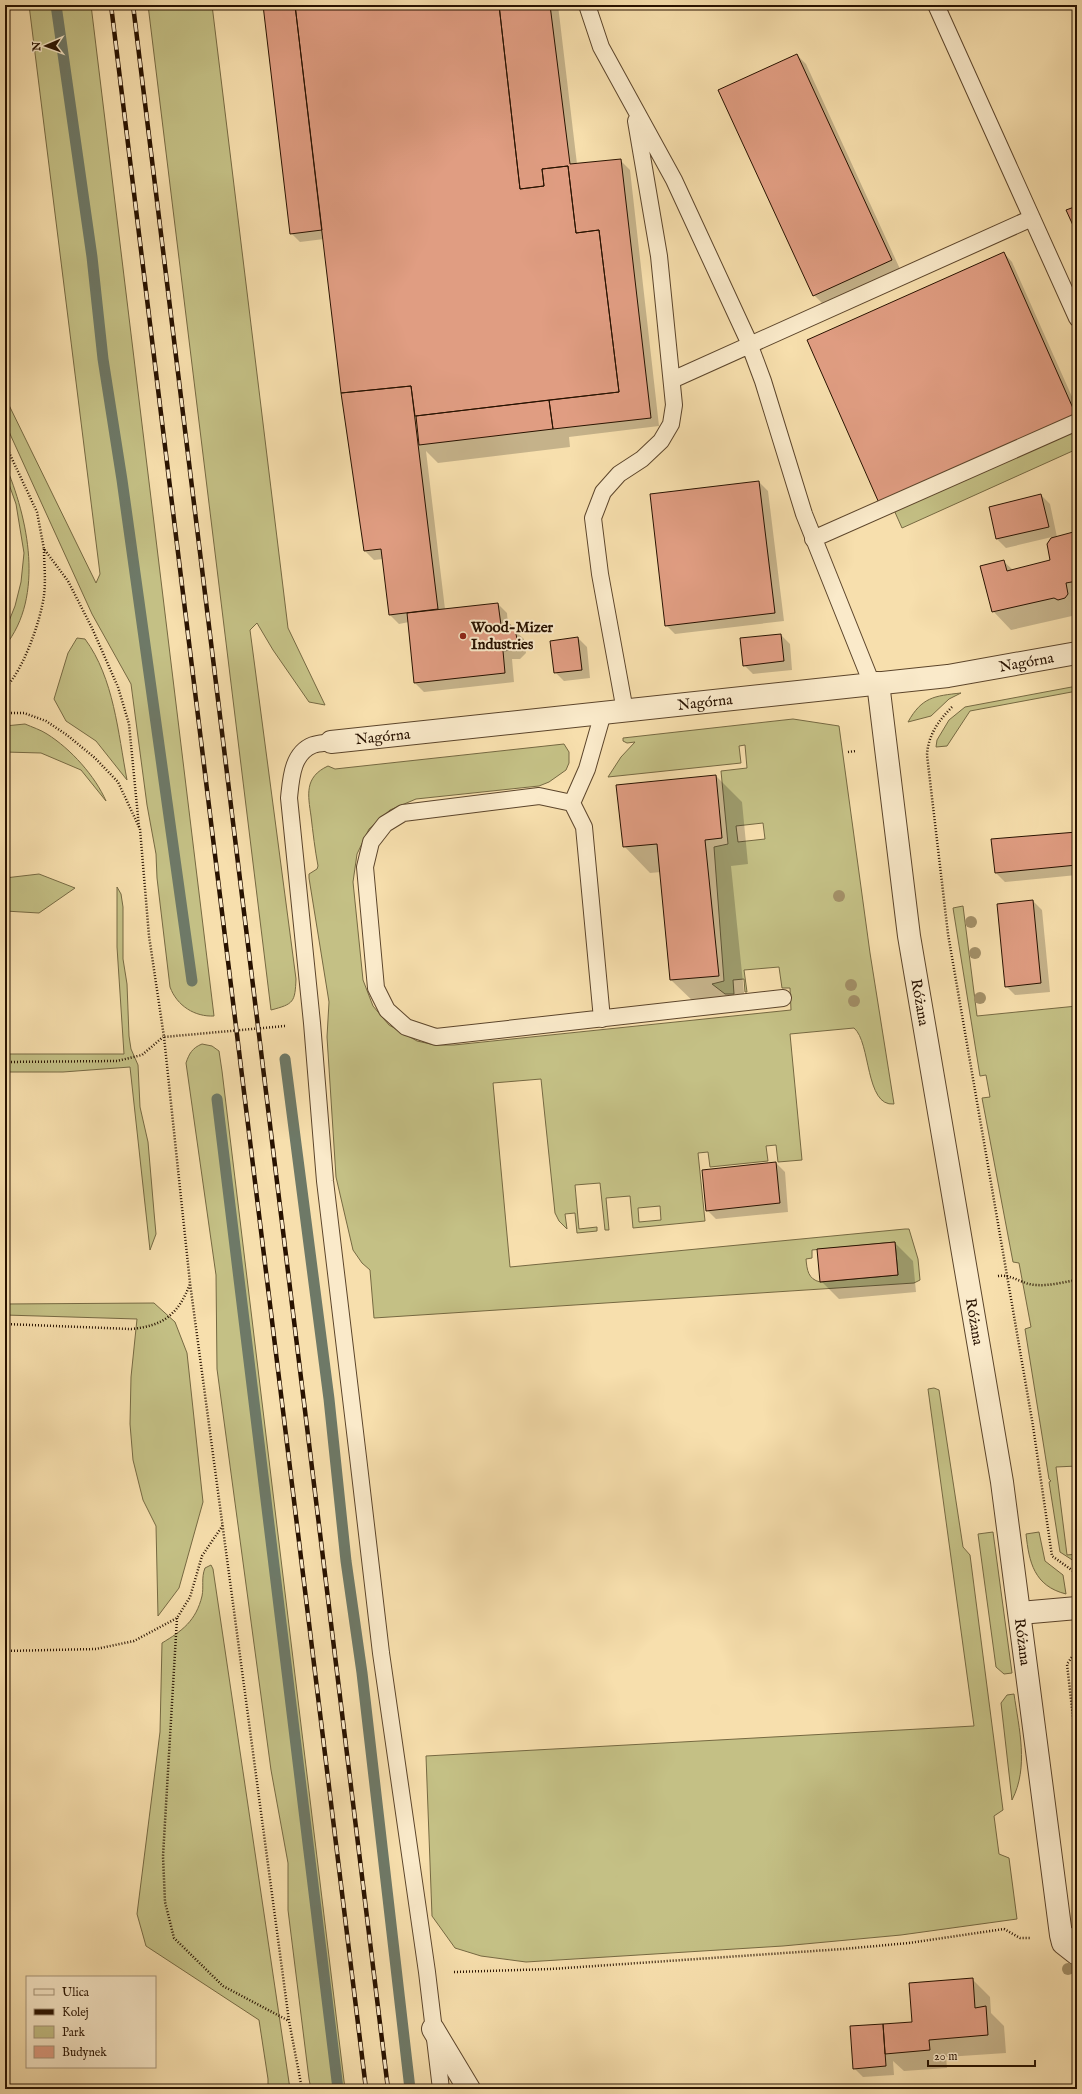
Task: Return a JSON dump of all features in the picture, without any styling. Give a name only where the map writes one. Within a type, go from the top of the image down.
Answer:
[{"type":"street","name":"Nagórna","points":[[332,742],[948,676],[1077,653]]},
{"type":"street","name":"Różana","points":[[875,683],[909,936],[1001,1475],[1020,1613],[1069,1936],[1063,1943],[1077,1954]]},
{"type":"street","points":[[1020,1613],[1077,1608]]},
{"type":"street","points":[[433,2029],[470,2089]]},
{"type":"lane","points":[[588,5],[601,47],[674,180],[749,345],[762,381],[804,514],[875,683]]},
{"type":"lane","points":[[936,5],[1077,318]]},
{"type":"lane","points":[[625,711],[600,574],[593,518],[603,492],[619,474],[642,459],[661,441],[671,424],[674,405],[659,256],[634,109]]},
{"type":"lane","points":[[672,380],[1032,218]]},
{"type":"lane","points":[[814,539],[1077,422]]},
{"type":"lane","points":[[602,713],[586,769],[572,802],[584,828],[602,1019]]},
{"type":"lane","points":[[332,742],[313,745],[301,754],[293,771],[289,798],[312,1023],[325,1181],[379,1637],[427,1972],[441,2089]]},
{"type":"lane","points":[[572,802],[539,796],[403,813],[385,824],[371,842],[364,867],[376,988],[388,1010],[406,1026],[436,1037],[784,998]]},
{"type":"path","points":[[5,444],[37,512],[44,549],[44,595],[25,656],[14,680],[5,688]]},
{"type":"path","points":[[44,549],[68,581],[92,628],[118,687],[129,724],[149,936],[164,1037],[190,1283],[289,2021],[302,2089]]},
{"type":"path","points":[[958,703],[943,715],[935,727],[927,746],[948,934],[1033,1426],[1052,1556],[1076,1573],[1077,1580]]},
{"type":"path","points":[[5,713],[24,713],[46,721],[67,735],[95,758],[118,782],[140,829]]},
{"type":"path","points":[[5,1062],[117,1061],[142,1055],[164,1037],[312,1023]]},
{"type":"path","points":[[968,1282],[1007,1275],[1018,1279],[1023,1283],[1037,1285],[1077,1280]]},
{"type":"path","points":[[5,1324],[131,1329],[146,1327],[163,1321],[175,1311],[185,1297],[190,1283]]},
{"type":"path","points":[[223,1524],[202,1556],[190,1597],[177,1618],[163,1856],[164,1902],[174,1938],[223,1986],[289,2021]]},
{"type":"path","points":[[5,1651],[96,1649],[134,1641],[177,1618]]},
{"type":"path","points":[[1077,1650],[1067,1664],[1077,1753]]},
{"type":"path","points":[[427,1972],[566,1968],[843,1949],[909,1943],[1004,1930],[1012,1934]]},
{"type":"green space","points":[[29,5],[91,5],[214,1016],[200,1015],[188,1009],[177,1000],[170,987],[157,878],[156,854],[147,805],[131,684],[92,614],[5,423],[5,397],[96,583],[100,574]]},
{"type":"green space","points":[[148,5],[212,5],[288,628],[325,705],[309,702],[273,650],[257,623],[250,630],[296,979],[295,993],[292,1001],[289,1004],[271,1010]]},
{"type":"green space","points":[[1077,429],[1077,449],[902,528],[894,510]]},
{"type":"green space","points":[[5,464],[13,485],[26,532],[29,556],[29,581],[25,604],[17,626],[5,646],[5,631],[15,606],[21,582],[24,553],[16,504],[5,473]]},
{"type":"green space","points":[[77,638],[85,639],[95,654],[109,688],[114,706],[127,780],[96,741],[66,721],[54,699],[68,653]]},
{"type":"green space","points":[[1077,686],[1077,691],[970,711],[947,746],[936,747],[937,740],[949,720],[965,707]]},
{"type":"green space","points":[[961,693],[949,699],[931,716],[908,722],[918,707],[930,699],[943,695]]},
{"type":"green space","points":[[793,719],[839,726],[870,953],[894,1104],[885,1102],[878,1095],[873,1085],[863,1046],[859,1035],[854,1028],[790,1034],[802,1160],[778,1162],[776,1145],[766,1146],[768,1161],[710,1167],[708,1152],[698,1153],[705,1221],[633,1228],[630,1196],[606,1198],[609,1230],[605,1230],[600,1183],[575,1185],[579,1229],[597,1227],[597,1231],[577,1233],[575,1213],[565,1214],[567,1229],[559,1221],[555,1213],[541,1079],[493,1083],[510,1267],[909,1229],[918,1259],[920,1280],[914,1283],[374,1318],[370,1270],[362,1263],[353,1250],[336,1177],[327,1037],[329,1002],[309,878],[309,874],[317,869],[318,866],[309,801],[309,787],[311,781],[320,770],[328,766],[335,769],[564,744],[569,752],[569,763],[566,770],[549,782],[539,786],[416,799],[390,810],[369,829],[357,854],[353,882],[363,980],[373,1006],[389,1025],[417,1041],[435,1045],[454,1045],[791,1010],[790,988],[782,988],[779,967],[744,970],[747,992],[745,992],[744,979],[733,980],[734,994],[725,994],[712,984],[724,981],[714,847],[728,844],[721,771],[747,768],[745,745],[739,746],[741,763],[608,777],[621,757],[635,742],[627,743],[623,741],[623,738]],"holes":[[[763,823],[765,839],[738,842],[736,826]],[[660,1206],[661,1220],[639,1222],[638,1208]],[[895,1242],[898,1275],[820,1282],[816,1281],[809,1274],[806,1259],[812,1258],[812,1250]]]},
{"type":"green space","points":[[25,724],[47,734],[65,747],[96,782],[106,801],[81,770],[41,753],[5,752],[5,726]]},
{"type":"green space","points":[[39,874],[75,888],[39,913],[5,911],[5,878]]},
{"type":"green space","points":[[117,887],[121,894],[123,907],[123,959],[127,984],[129,1036],[131,1049],[138,1065],[140,1107],[148,1142],[156,1234],[150,1250],[130,1067],[63,1072],[5,1072],[5,1054],[124,1054],[117,947]]},
{"type":"green space","points":[[963,906],[977,1016],[1077,1006],[1077,1466],[1056,1467],[1067,1555],[1077,1554],[1077,1563],[1060,1552],[1049,1482],[1051,1481],[1049,1479],[1025,1329],[1031,1327],[1019,1263],[1013,1262],[982,1098],[990,1097],[986,1075],[980,1076],[953,908]]},
{"type":"green space","points":[[202,1044],[212,1046],[219,1051],[222,1071],[345,2089],[311,2089],[309,2079],[288,1910],[288,1863],[271,1770],[217,1369],[216,1275],[186,1063],[191,1052]]},
{"type":"green space","points":[[154,1303],[175,1322],[187,1353],[203,1502],[179,1588],[158,1616],[156,1526],[143,1500],[133,1460],[130,1424],[131,1377],[137,1319],[5,1315],[5,1304]]},
{"type":"green space","points":[[934,1388],[939,1390],[963,1547],[970,1555],[1003,1810],[994,1816],[999,1854],[1009,1858],[1017,1919],[901,1935],[783,1946],[526,1962],[481,1956],[455,1948],[432,1916],[426,1756],[974,1726],[928,1389]]},
{"type":"green space","points":[[993,1532],[1012,1673],[1004,1674],[996,1667],[978,1534]]},
{"type":"green space","points":[[1039,1532],[1045,1561],[1063,1575],[1066,1594],[1047,1585],[1035,1572],[1029,1554],[1026,1534]]},
{"type":"green space","points":[[211,1565],[213,1569],[290,2089],[268,2089],[268,2079],[259,2020],[146,1946],[137,1914],[160,1732],[162,1643],[176,1634],[192,1619],[202,1596],[203,1575],[205,1568]]},
{"type":"green space","points":[[1014,1694],[1020,1734],[1021,1761],[1017,1787],[1012,1800],[1001,1703],[1007,1695]]},
{"type":"building","points":[[263,5],[295,5],[322,230],[290,234]]},
{"type":"building","points":[[295,5],[499,5],[520,189],[544,186],[542,169],[568,166],[576,233],[599,230],[619,392],[415,416],[411,386],[341,393]]},
{"type":"building","points":[[499,5],[550,5],[570,164],[621,159],[651,418],[553,429],[549,400],[619,392],[599,230],[576,233],[568,166],[542,169],[544,186],[520,189]]},
{"type":"building","points":[[797,54],[892,260],[813,296],[718,90]]},
{"type":"building","points":[[1077,206],[1077,234],[1066,210]]},
{"type":"building","points":[[1004,252],[1076,415],[879,503],[807,340]]},
{"type":"building","points":[[411,386],[438,609],[389,615],[381,549],[364,551],[341,393]]},
{"type":"building","points":[[549,400],[553,429],[419,445],[416,416]]},
{"type":"building","points":[[759,481],[775,613],[665,626],[650,494]]},
{"type":"building","points":[[1041,494],[1049,527],[996,539],[989,507]]},
{"type":"building","points":[[1077,510],[1077,529],[1073,511]]},
{"type":"building","points":[[1077,531],[1077,581],[1066,583],[1068,594],[1065,598],[1058,600],[1054,598],[992,612],[980,566],[1004,560],[1007,571],[1050,560],[1047,544],[1051,538]]},
{"type":"building","name":"Wood-Mizer Industries","points":[[498,603],[501,625],[509,624],[515,629],[518,644],[511,650],[503,651],[505,673],[414,683],[407,613]]},
{"type":"building","points":[[781,634],[784,661],[743,666],[740,638]]},
{"type":"building","points":[[578,637],[582,670],[554,673],[550,641]]},
{"type":"building","points":[[716,775],[722,838],[705,840],[719,976],[670,980],[657,844],[623,847],[616,785]]},
{"type":"building","points":[[1077,832],[1077,865],[995,873],[991,839]]},
{"type":"building","points":[[1033,900],[1041,983],[1005,987],[997,904]]},
{"type":"building","points":[[776,1162],[780,1203],[706,1211],[702,1170]]},
{"type":"building","points":[[895,1242],[898,1275],[820,1282],[817,1249]]},
{"type":"building","points":[[973,1978],[975,2008],[986,2006],[988,2035],[929,2040],[930,2050],[885,2054],[883,2024],[912,2022],[909,1983]]},
{"type":"building","points":[[883,2024],[886,2066],[853,2069],[850,2026]]},
{"type":"waterway","points":[[56,5],[92,257],[103,359],[122,480],[192,981]]},
{"type":"waterway","points":[[285,1059],[329,1399],[346,1561],[362,1673],[410,2089]]},
{"type":"waterway","points":[[217,1099],[338,2089]]},
{"type":"railway","points":[[111,5],[366,2089]]},
{"type":"railway","points":[[133,5],[388,2089]]},
{"type":"place","name":"Wood-Mizer Industries","points":[[463,636]]}]
